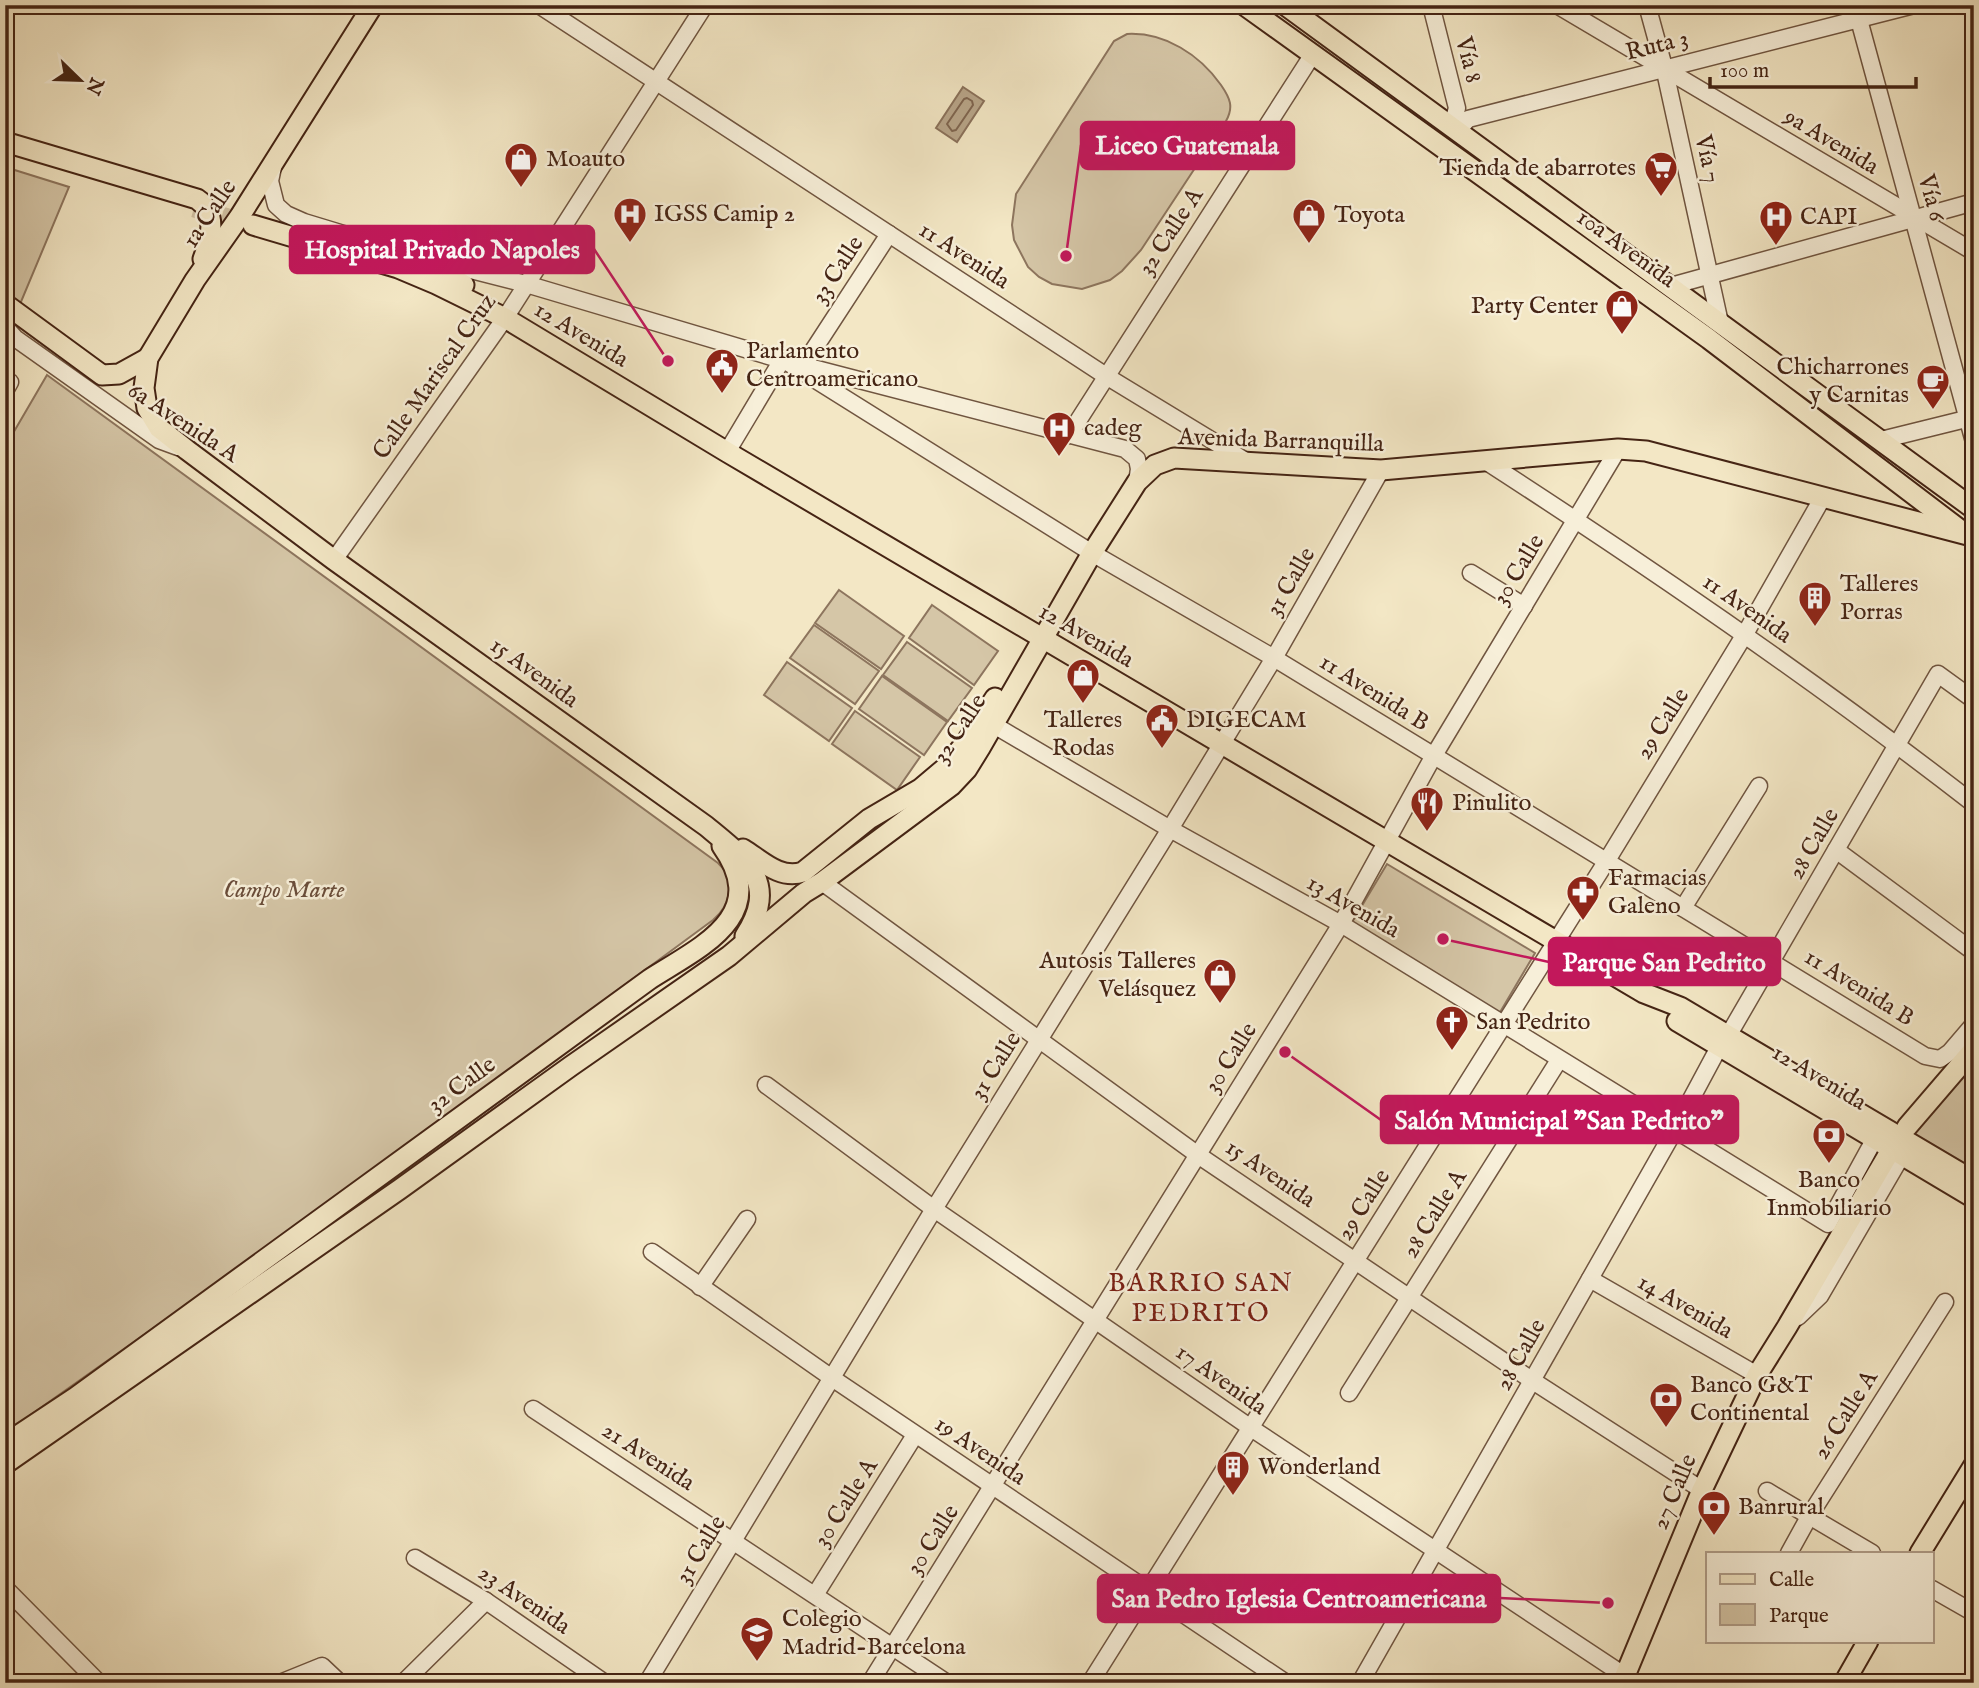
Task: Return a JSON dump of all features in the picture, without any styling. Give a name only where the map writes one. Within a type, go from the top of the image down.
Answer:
[{"type":"main road","name":"1a Calle","points":[[187,450],[159,428],[147,408],[144,388],[148,358],[195,280],[232,229],[373,5]]},
{"type":"main road","name":"10a Avenida","points":[[1244,5],[1720,347],[1971,538]]},
{"type":"main road","name":"10a Avenida","points":[[1286,5],[1974,509]]},
{"type":"main road","points":[[1313,54],[1325,47],[1335,49],[1425,113],[1449,124]]},
{"type":"main road","points":[[5,142],[202,202],[212,223],[206,251],[195,280]]},
{"type":"main road","points":[[5,151],[182,204]]},
{"type":"main road","points":[[253,225],[398,268],[505,318]]},
{"type":"main road","points":[[416,256],[490,300],[505,318]]},
{"type":"main road","points":[[5,304],[102,374],[119,374],[148,358]]},
{"type":"main road","name":"12 Avenida","points":[[505,318],[1644,993],[1674,1018],[1724,1041],[1974,1181]]},
{"type":"main road","points":[[1720,347],[1728,328]]},
{"type":"main road","name":"Avenida Barranquilla","points":[[1136,482],[1155,465],[1174,458],[1381,470],[1618,449],[1646,451],[1683,460],[1971,538]]},
{"type":"main road","name":"6a Avenida A","points":[[187,450],[334,560]]},
{"type":"main road","name":"32 Calle","points":[[5,1464],[729,956],[803,893],[822,882],[951,786],[967,769],[994,725],[1042,638],[1136,482]]},
{"type":"main road","name":"15 Avenida","points":[[334,560],[706,826]]},
{"type":"main road","name":"32 Calle","points":[[869,819],[920,789],[945,768],[967,741],[1000,690],[1042,638]]},
{"type":"main road","points":[[706,826],[777,871],[792,875],[803,872],[869,819]]},
{"type":"main road","points":[[803,893],[814,874],[850,841],[869,819]]},
{"type":"main road","name":"32 Calle","points":[[706,826],[744,859],[756,873],[760,887],[756,917],[729,956]]},
{"type":"main road","name":"32 Calle","points":[[5,1444],[65,1405],[628,994],[716,937],[737,906],[739,886],[732,863],[706,826]]},
{"type":"main road","name":"12 Avenida","points":[[1724,1041],[1895,1155],[1974,1198]]},
{"type":"main road","points":[[1907,1127],[1974,1049]]},
{"type":"main road","name":"27 Calle","points":[[1623,1679],[1702,1490],[1757,1374],[1895,1155]]},
{"type":"main road","points":[[1921,1552],[1974,1465]]},
{"type":"main road","points":[[1844,1683],[1867,1642]]},
{"type":"street","name":"11 Avenida","points":[[540,5],[1106,376],[1251,464]]},
{"type":"street","name":"Calle Mariscal Cruz","points":[[334,560],[505,318],[705,5]]},
{"type":"street","name":"Vía 8","points":[[1432,5],[1457,108],[1449,124]]},
{"type":"street","name":"9a Avenida","points":[[1557,5],[1974,252]]},
{"type":"street","name":"Vía 7","points":[[1647,5],[1664,68],[1708,275],[1728,328]]},
{"type":"street","name":"Ruta 3","points":[[1449,124],[1664,68],[1857,12],[1914,5]]},
{"type":"street","name":"Vía 6","points":[[1857,12],[1971,418],[1974,442]]},
{"type":"street","name":"32 Calle A","points":[[1069,435],[1313,54]]},
{"type":"street","points":[[273,163],[270,181],[272,194],[275,205],[286,214],[416,256],[526,284],[791,363],[1125,449],[1137,459],[1139,469],[1136,482]]},
{"type":"street","points":[[1671,286],[1974,202]]},
{"type":"street","name":"33 Calle","points":[[727,452],[889,234]]},
{"type":"street","name":"6a Avenida A","points":[[5,327],[15,338],[151,435],[187,450]]},
{"type":"street","name":"11 Avenida B","points":[[791,363],[1092,553],[1274,658],[1925,1056],[1940,1059],[1950,1052],[1974,1024]]},
{"type":"street","points":[[5,380],[10,382],[5,391]]},
{"type":"street","points":[[1881,440],[1971,418]]},
{"type":"street","name":"30 Calle","points":[[870,1683],[1341,925],[1433,757],[1618,449]]},
{"type":"street","name":"11 Avenida","points":[[1487,462],[1745,634],[1974,804]]},
{"type":"street","name":"31 Calle","points":[[647,1683],[934,1209],[1274,658],[1381,470]]},
{"type":"street","name":"29 Calle","points":[[1090,1683],[1606,862],[1745,634],[1823,497]]},
{"type":"street","points":[[1471,573],[1524,606]]},
{"type":"street","name":"28 Calle","points":[[1360,1683],[1724,1041],[1938,674],[1974,700]]},
{"type":"street","name":"13 Avenida","points":[[994,725],[1170,829],[1341,925],[1828,1224],[1874,1140]]},
{"type":"street","points":[[1683,908],[1759,786]]},
{"type":"street","points":[[1836,850],[1974,952]]},
{"type":"street","name":"15 Avenida","points":[[822,882],[1198,1155],[1533,1381],[1702,1490]]},
{"type":"street","name":"28 Calle A","points":[[1349,1393],[1559,1060]]},
{"type":"street","name":"17 Avenida","points":[[766,1085],[934,1209],[1251,1428],[1623,1679]]},
{"type":"street","points":[[700,1287],[747,1219]]},
{"type":"street","name":"19 Avenida","points":[[652,1252],[832,1378],[1286,1683]]},
{"type":"street","name":"14 Avenida","points":[[1590,1279],[1757,1374]]},
{"type":"street","name":"26 Calle A","points":[[1790,1552],[1810,1515],[1945,1302]]},
{"type":"street","name":"21 Avenida","points":[[533,1409],[947,1683]]},
{"type":"street","name":"30 Calle A","points":[[815,1595],[915,1434]]},
{"type":"street","points":[[1767,1491],[1870,1552]]},
{"type":"street","name":"23 Avenida","points":[[415,1558],[486,1601],[605,1683]]},
{"type":"street","points":[[5,1588],[99,1683]]},
{"type":"street","points":[[1934,1590],[1974,1613]]},
{"type":"street","points":[[403,1683],[486,1601]]},
{"type":"street","points":[[280,1683],[322,1666],[340,1683]]},
{"type":"green space","points":[[1127,34],[1141,34],[1168,41],[1192,55],[1221,85],[1229,98],[1230,111],[1141,250],[1122,271],[1110,280],[1082,289],[1052,284],[1028,267],[1014,240],[1012,225],[1016,194],[1114,41]]},
{"type":"green space","points":[[5,167],[69,187],[18,309],[5,300]]},
{"type":"green space","name":"Campo Marte","points":[[47,375],[718,863],[728,877],[729,893],[724,908],[713,920],[281,1238],[5,1433],[5,447]]},
{"type":"green space","points":[[839,590],[904,636],[881,669],[815,623]]},
{"type":"green space","points":[[932,605],[998,651],[974,685],[909,638]]},
{"type":"green space","points":[[814,625],[879,671],[855,704],[790,658]]},
{"type":"green space","points":[[907,642],[972,688],[948,721],[883,675]]},
{"type":"green space","points":[[787,662],[852,708],[829,741],[764,695]]},
{"type":"green space","points":[[882,676],[947,722],[924,755],[859,709]]},
{"type":"green space","points":[[855,711],[920,757],[897,790],[832,744]]},
{"type":"green space","points":[[1387,864],[1535,953],[1499,1014],[1351,924]]},
{"type":"green space","points":[[1974,1059],[1974,1174],[1908,1135]]},
{"type":"water","points":[[963,87],[984,101],[957,142],[936,128]]},
{"type":"tunnel","points":[[194,208],[252,225]]},
{"type":"place","name":"Moauto","points":[[521,189]]},
{"type":"place","name":"Tienda de abarrotes","points":[[1661,198]]},
{"type":"place","name":"IGSS Camip 2","points":[[630,244]]},
{"type":"place","name":"Toyota","points":[[1309,245]]},
{"type":"place","name":"CAPI","points":[[1776,247]]},
{"type":"place","name":"Liceo Guatemala","points":[[1066,256]]},
{"type":"place","name":"Party Center","points":[[1622,336]]},
{"type":"place","name":"Hospital Privado Napoles","points":[[668,361]]},
{"type":"place","name":"Parlamento Centroamericano","points":[[722,395]]},
{"type":"place","name":"Chicharrones y Carnitas","points":[[1933,411]]},
{"type":"place","name":"cadeg","points":[[1059,458]]},
{"type":"place","name":"Talleres Porras","points":[[1815,628]]},
{"type":"place","name":"Talleres Rodas","points":[[1083,705]]},
{"type":"place","name":"DIGECAM","points":[[1162,750]]},
{"type":"place","name":"Pinulito","points":[[1427,833]]},
{"type":"place","name":"Farmacias Galeno","points":[[1583,922]]},
{"type":"place","name":"Parque San Pedrito","points":[[1443,939]]},
{"type":"place","name":"Autosis Talleres Velásquez","points":[[1220,1005]]},
{"type":"place","name":"Salón Municipal \"San Pedrito\"","points":[[1285,1052]]},
{"type":"place","name":"San Pedrito","points":[[1452,1052]]},
{"type":"place","name":"Banco Inmobiliario","points":[[1829,1165]]},
{"type":"place","name":"Banco G&T Continental","points":[[1666,1429]]},
{"type":"place","name":"Wonderland","points":[[1233,1497]]},
{"type":"place","name":"Banrural","points":[[1714,1537]]},
{"type":"place","name":"San Pedro Iglesia Centroamericana","points":[[1608,1603]]},
{"type":"place","name":"Colegio Madrid-Barcelona","points":[[757,1663]]},
{"type":"district","name":"BARRIO SAN PEDRITO","points":[[1201,1298]]}]
